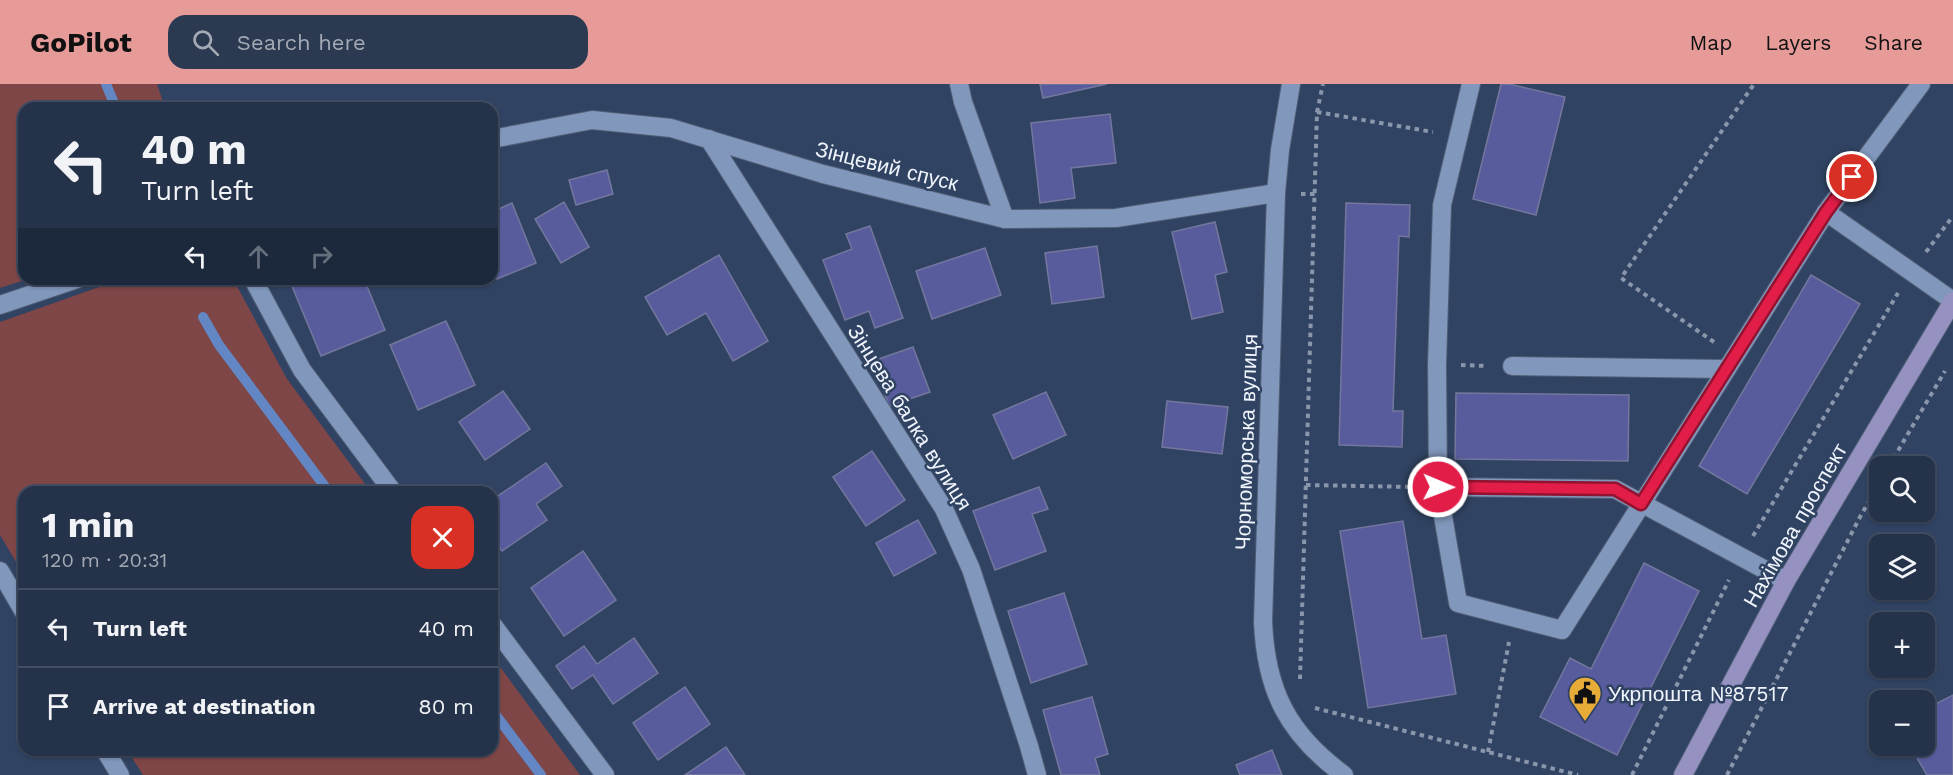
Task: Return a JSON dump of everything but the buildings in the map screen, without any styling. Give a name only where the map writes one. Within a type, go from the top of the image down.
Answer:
[{"type":"main road","name":"Нахімова проспект","points":[[1683,775],[1786,581],[1953,301]]},
{"type":"street","points":[[959,84],[963,102],[1005,219]]},
{"type":"street","name":"Чорноморська вулиця","points":[[1291,84],[1276,194],[1264,648],[1269,674],[1290,722],[1324,761],[1344,775]]},
{"type":"street","points":[[1471,84],[1442,205],[1437,365],[1438,487],[1458,603],[1562,630],[1826,212],[1922,84]]},
{"type":"street","name":"Зінцевий спуск","points":[[498,138],[592,120],[671,128],[824,174],[1005,219],[1116,218],[1276,194]]},
{"type":"street","name":"Зінцева балка вулиця","points":[[709,139],[944,509],[971,569],[1037,775]]},
{"type":"street","points":[[1826,212],[1953,301]]},
{"type":"street","points":[[0,305],[59,285]]},
{"type":"street","points":[[256,285],[302,370],[389,486]]},
{"type":"street","points":[[1512,366],[1731,363]]},
{"type":"street","points":[[1438,487],[1615,489],[1786,581]]},
{"type":"street","points":[[0,572],[18,602]]},
{"type":"street","points":[[498,632],[605,775]]},
{"type":"street","points":[[109,756],[120,775]]},
{"type":"path","points":[[1300,681],[1317,112],[1323,84]]},
{"type":"path","points":[[1731,363],[1621,279],[1754,84]]},
{"type":"path","points":[[1317,112],[1459,136]]},
{"type":"path","points":[[1632,775],[1741,556],[1911,271],[1953,216]]},
{"type":"path","points":[[1437,365],[1512,366]]},
{"type":"path","points":[[1895,456],[1947,367]]},
{"type":"path","points":[[1306,485],[1438,487]]},
{"type":"path","points":[[1727,775],[1869,502]]},
{"type":"path","points":[[1488,752],[1514,617]]},
{"type":"path","points":[[1311,707],[1578,775]]},
{"type":"shaded area","points":[[0,84],[157,84],[163,102],[18,102],[18,282],[0,288]]},
{"type":"shaded area","points":[[105,285],[236,285],[287,379],[367,486],[18,486],[18,565],[0,535],[0,322]]},
{"type":"shaded area","points":[[498,664],[580,775],[143,775],[131,756],[498,756]]},
{"type":"waterway","points":[[106,84],[114,102]]},
{"type":"waterway","points":[[203,317],[219,345],[325,486]]},
{"type":"waterway","points":[[498,718],[541,775]]},
{"type":"place","name":"Укрпошта №87517","points":[[1585,722]]},
{"type":"route","points":[[1438,487],[1615,489],[1641,504],[1826,212],[1852,177]]}]
